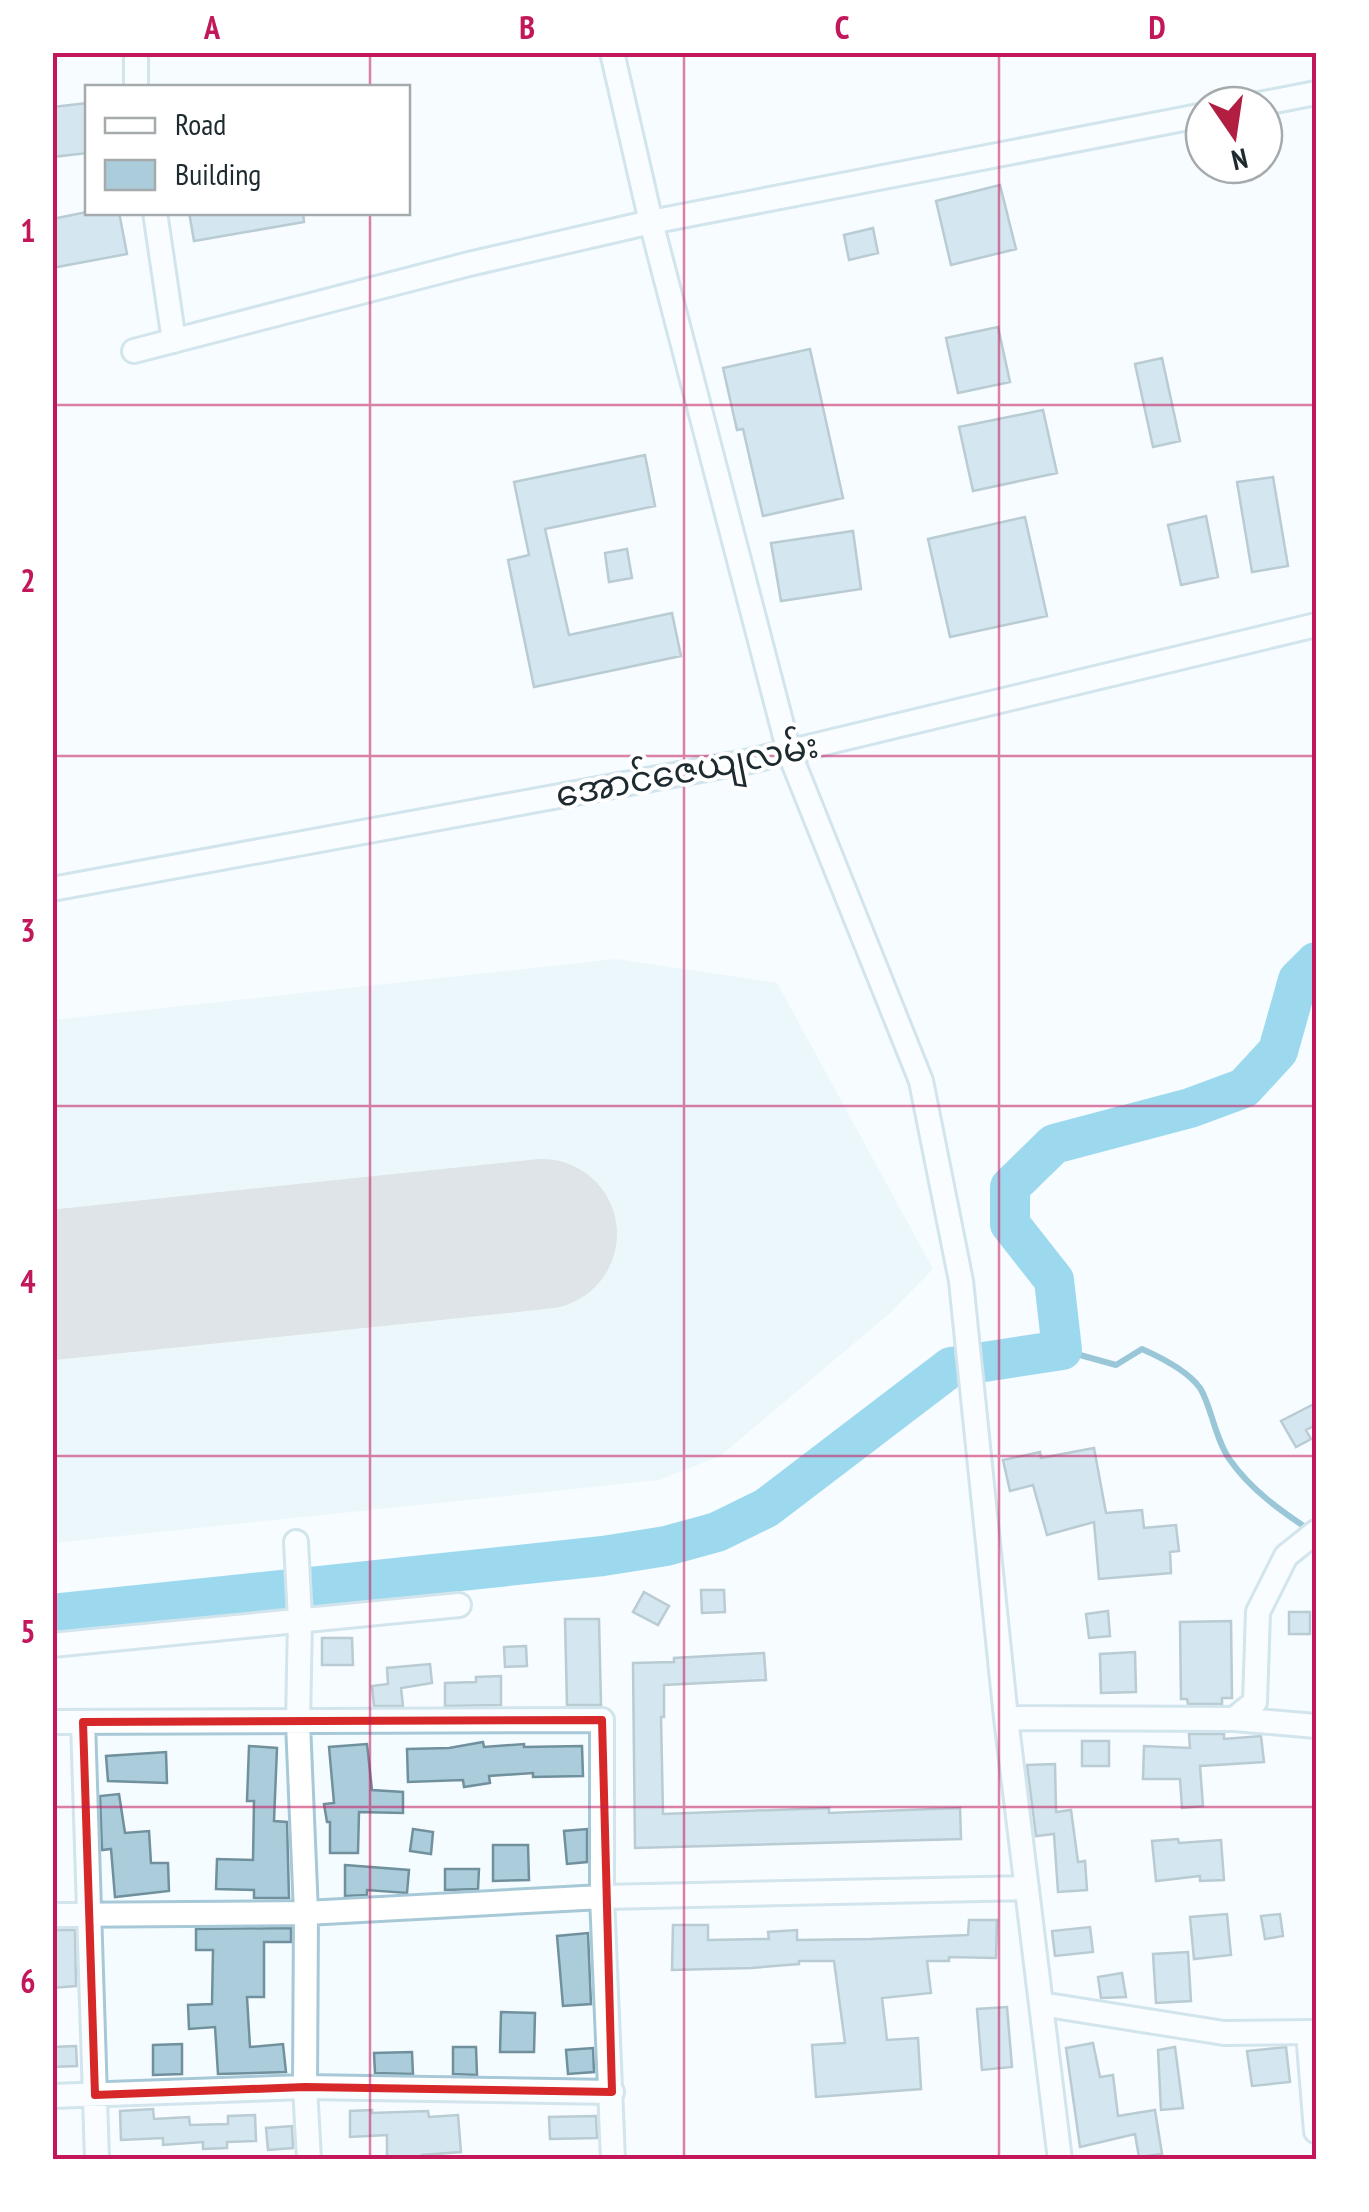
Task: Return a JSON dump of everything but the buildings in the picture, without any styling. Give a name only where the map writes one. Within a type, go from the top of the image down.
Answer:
[{"type":"street","points":[[136,52],[136,85]]},
{"type":"street","points":[[612,52],[651,222],[789,752],[921,1081],[961,1281],[1006,1718],[1060,2160]]},
{"type":"street","points":[[1284,99],[1316,93]]},
{"type":"street","points":[[134,351],[469,264],[651,222],[1184,119]]},
{"type":"street","points":[[155,215],[174,340]]},
{"type":"street","name":"အောင်ဇေယျလမ်း","points":[[52,890],[789,752],[1316,625]]},
{"type":"street","points":[[1234,1719],[1256,1702],[1258,1612],[1286,1556],[1312,1536]]},
{"type":"street","points":[[296,1542],[306,1913],[305,2087],[310,2160]]},
{"type":"street","points":[[52,1646],[300,1618],[459,1605]]},
{"type":"street","points":[[1006,1718],[1234,1719],[1316,1726]]},
{"type":"street","points":[[52,1722],[602,1720],[602,1897],[613,2160]]},
{"type":"street","points":[[83,1722],[96,2160]]},
{"type":"street","points":[[52,1915],[306,1913],[602,1897],[1027,1888]]},
{"type":"street","points":[[1041,2004],[1224,2033],[1312,2032],[1316,2131]]},
{"type":"street","points":[[52,2096],[305,2087],[612,2092]]},
{"type":"highlighted area","points":[[602,1720],[612,2092],[305,2087],[95,2095],[83,1722]]},
{"type":"shaded area","points":[[616,959],[777,983],[933,1269],[890,1313],[720,1456],[659,1480],[53,1543],[53,1020]]},
{"type":"waterway","points":[[52,1614],[603,1556],[666,1546],[717,1532],[766,1508],[951,1367],[1062,1350],[1054,1280],[1010,1224],[1010,1187],[1054,1144],[1190,1108],[1244,1088],[1278,1051],[1298,980],[1316,962]]},
{"type":"waterway","points":[[1062,1350],[1116,1365],[1142,1349],[1181,1370],[1200,1388],[1221,1442],[1238,1471],[1267,1499],[1311,1531]]},
{"type":"runway","points":[[52,1285],[542,1234]]}]
